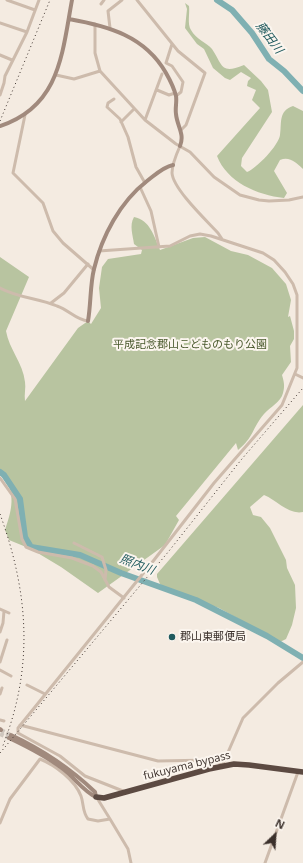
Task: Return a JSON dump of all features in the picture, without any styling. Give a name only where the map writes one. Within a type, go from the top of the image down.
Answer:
[{"type":"highway","name":"fukuyama bypass","points":[[94,795],[104,798],[222,766],[241,764],[301,772]]},
{"type":"street","points":[[7,0],[35,10]]},
{"type":"street","points":[[0,95],[5,76],[27,32],[39,0]]},
{"type":"street","points":[[0,126],[25,115],[45,95],[56,75],[72,0]]},
{"type":"street","points":[[101,4],[104,0]]},
{"type":"street","points":[[110,28],[108,11],[122,0]]},
{"type":"street","points":[[137,0],[184,57],[205,73],[188,122],[181,130]]},
{"type":"street","points":[[69,18],[110,28],[130,36],[146,49],[162,66],[175,94],[176,114],[181,130],[180,146],[173,165],[172,175],[189,202],[222,239]]},
{"type":"street","points":[[0,23],[27,32]]},
{"type":"street","points":[[95,24],[95,53],[100,71],[145,120],[190,152],[214,177],[240,195],[269,201],[289,200],[303,197]]},
{"type":"street","points":[[157,90],[169,95],[181,92],[184,86],[183,80],[178,76],[172,66],[166,63],[172,44]]},
{"type":"street","points":[[0,55],[12,60]]},
{"type":"street","points":[[56,75],[74,79],[100,71]]},
{"type":"street","points":[[145,120],[162,74]]},
{"type":"street","points":[[114,99],[108,104],[107,107],[121,122],[128,137],[136,167],[145,183]]},
{"type":"street","points":[[121,122],[134,109]]},
{"type":"street","points":[[25,115],[13,173],[43,203],[53,231],[68,247],[94,270]]},
{"type":"street","points":[[0,288],[13,294],[51,304],[70,312],[82,320],[88,320],[94,270],[99,251],[116,216],[140,187],[168,166],[173,165]]},
{"type":"street","points":[[140,187],[151,211],[159,247]]},
{"type":"street","points":[[99,251],[170,246],[196,234],[211,236],[263,253],[281,268],[293,284],[298,303],[296,329],[298,362],[295,374],[282,405],[214,483],[124,598],[17,730],[18,733],[60,756],[85,776],[125,792]]},
{"type":"street","points":[[51,304],[64,293],[88,264]]},
{"type":"street","points":[[295,374],[303,378]]},
{"type":"street","points":[[0,478],[15,499],[22,539],[26,547],[38,552],[81,560],[99,570],[109,587],[124,598]]},
{"type":"street","points":[[74,543],[96,552],[102,557],[105,565],[106,580]]},
{"type":"street","points":[[0,632],[2,610],[9,613]]},
{"type":"street","points":[[0,662],[6,640]]},
{"type":"street","points":[[20,725],[149,759],[171,762],[211,760],[218,762],[222,766],[243,718],[274,687],[303,662]]},
{"type":"street","points":[[0,670],[11,676]]},
{"type":"street","points":[[27,685],[45,694]]},
{"type":"street","points":[[0,694],[2,688]]},
{"type":"street","points":[[0,720],[4,721]]},
{"type":"street","points":[[10,736],[49,759],[94,795],[128,849],[131,863]]},
{"type":"street","points":[[0,823],[10,799],[40,759],[71,780],[81,796],[83,811],[88,819],[98,822],[110,819]]},
{"type":"street","points":[[265,863],[301,772]]},
{"type":"green space","points":[[185,3],[189,6],[189,22],[191,30],[212,49],[223,67],[230,69],[244,65],[268,90],[272,112],[242,158],[241,166],[247,172],[261,162],[276,145],[279,139],[282,118],[285,111],[293,106],[303,111],[303,169],[293,161],[284,159],[280,160],[274,171],[287,193],[284,198],[264,194],[244,186],[228,173],[217,156],[260,108],[252,100],[256,90],[247,86],[248,81],[251,78],[241,72],[230,80],[225,78],[213,68],[204,49],[197,44],[185,28],[187,9]]},
{"type":"green space","name":"平成記念郡山こどものもり公園","points":[[134,217],[144,221],[148,225],[160,250],[193,238],[205,237],[231,251],[248,255],[272,268],[286,284],[291,300],[288,317],[290,316],[294,331],[294,339],[290,346],[291,362],[282,375],[284,388],[282,396],[278,402],[264,414],[250,437],[238,450],[236,443],[176,516],[179,520],[165,545],[98,593],[61,567],[31,549],[9,540],[5,530],[10,513],[12,498],[5,477],[0,469],[0,257],[29,277],[6,331],[10,344],[24,375],[25,401],[78,328],[88,321],[91,324],[101,308],[99,288],[102,267],[108,259],[141,254],[142,250],[134,244],[132,234]]},
{"type":"green space","points":[[303,405],[303,512],[287,509],[264,495],[250,507],[253,515],[261,517],[270,528],[286,560],[287,568],[295,585],[296,608],[292,625],[286,639],[280,642],[219,608],[174,593],[160,584],[157,574]]},
{"type":"waterway","name":"藤田川","points":[[217,0],[232,10],[252,33],[269,59],[284,71],[303,91]]},
{"type":"waterway","name":"照内川","points":[[0,472],[4,475],[20,499],[25,537],[31,547],[80,555],[121,573],[196,600],[267,636],[303,658]]},
{"type":"tunnel","points":[[1,730],[11,735]]},
{"type":"tunnel","points":[[0,734],[9,738]]},
{"type":"railway","points":[[0,121],[50,0]]},
{"type":"railway","points":[[0,753],[169,551],[241,460],[303,388]]},
{"type":"railway","points":[[0,514],[10,544],[17,573],[22,602],[24,631],[23,660],[19,689],[12,718],[2,748]]},
{"type":"place","name":"郡山東郵便局","points":[[172,637]]}]
